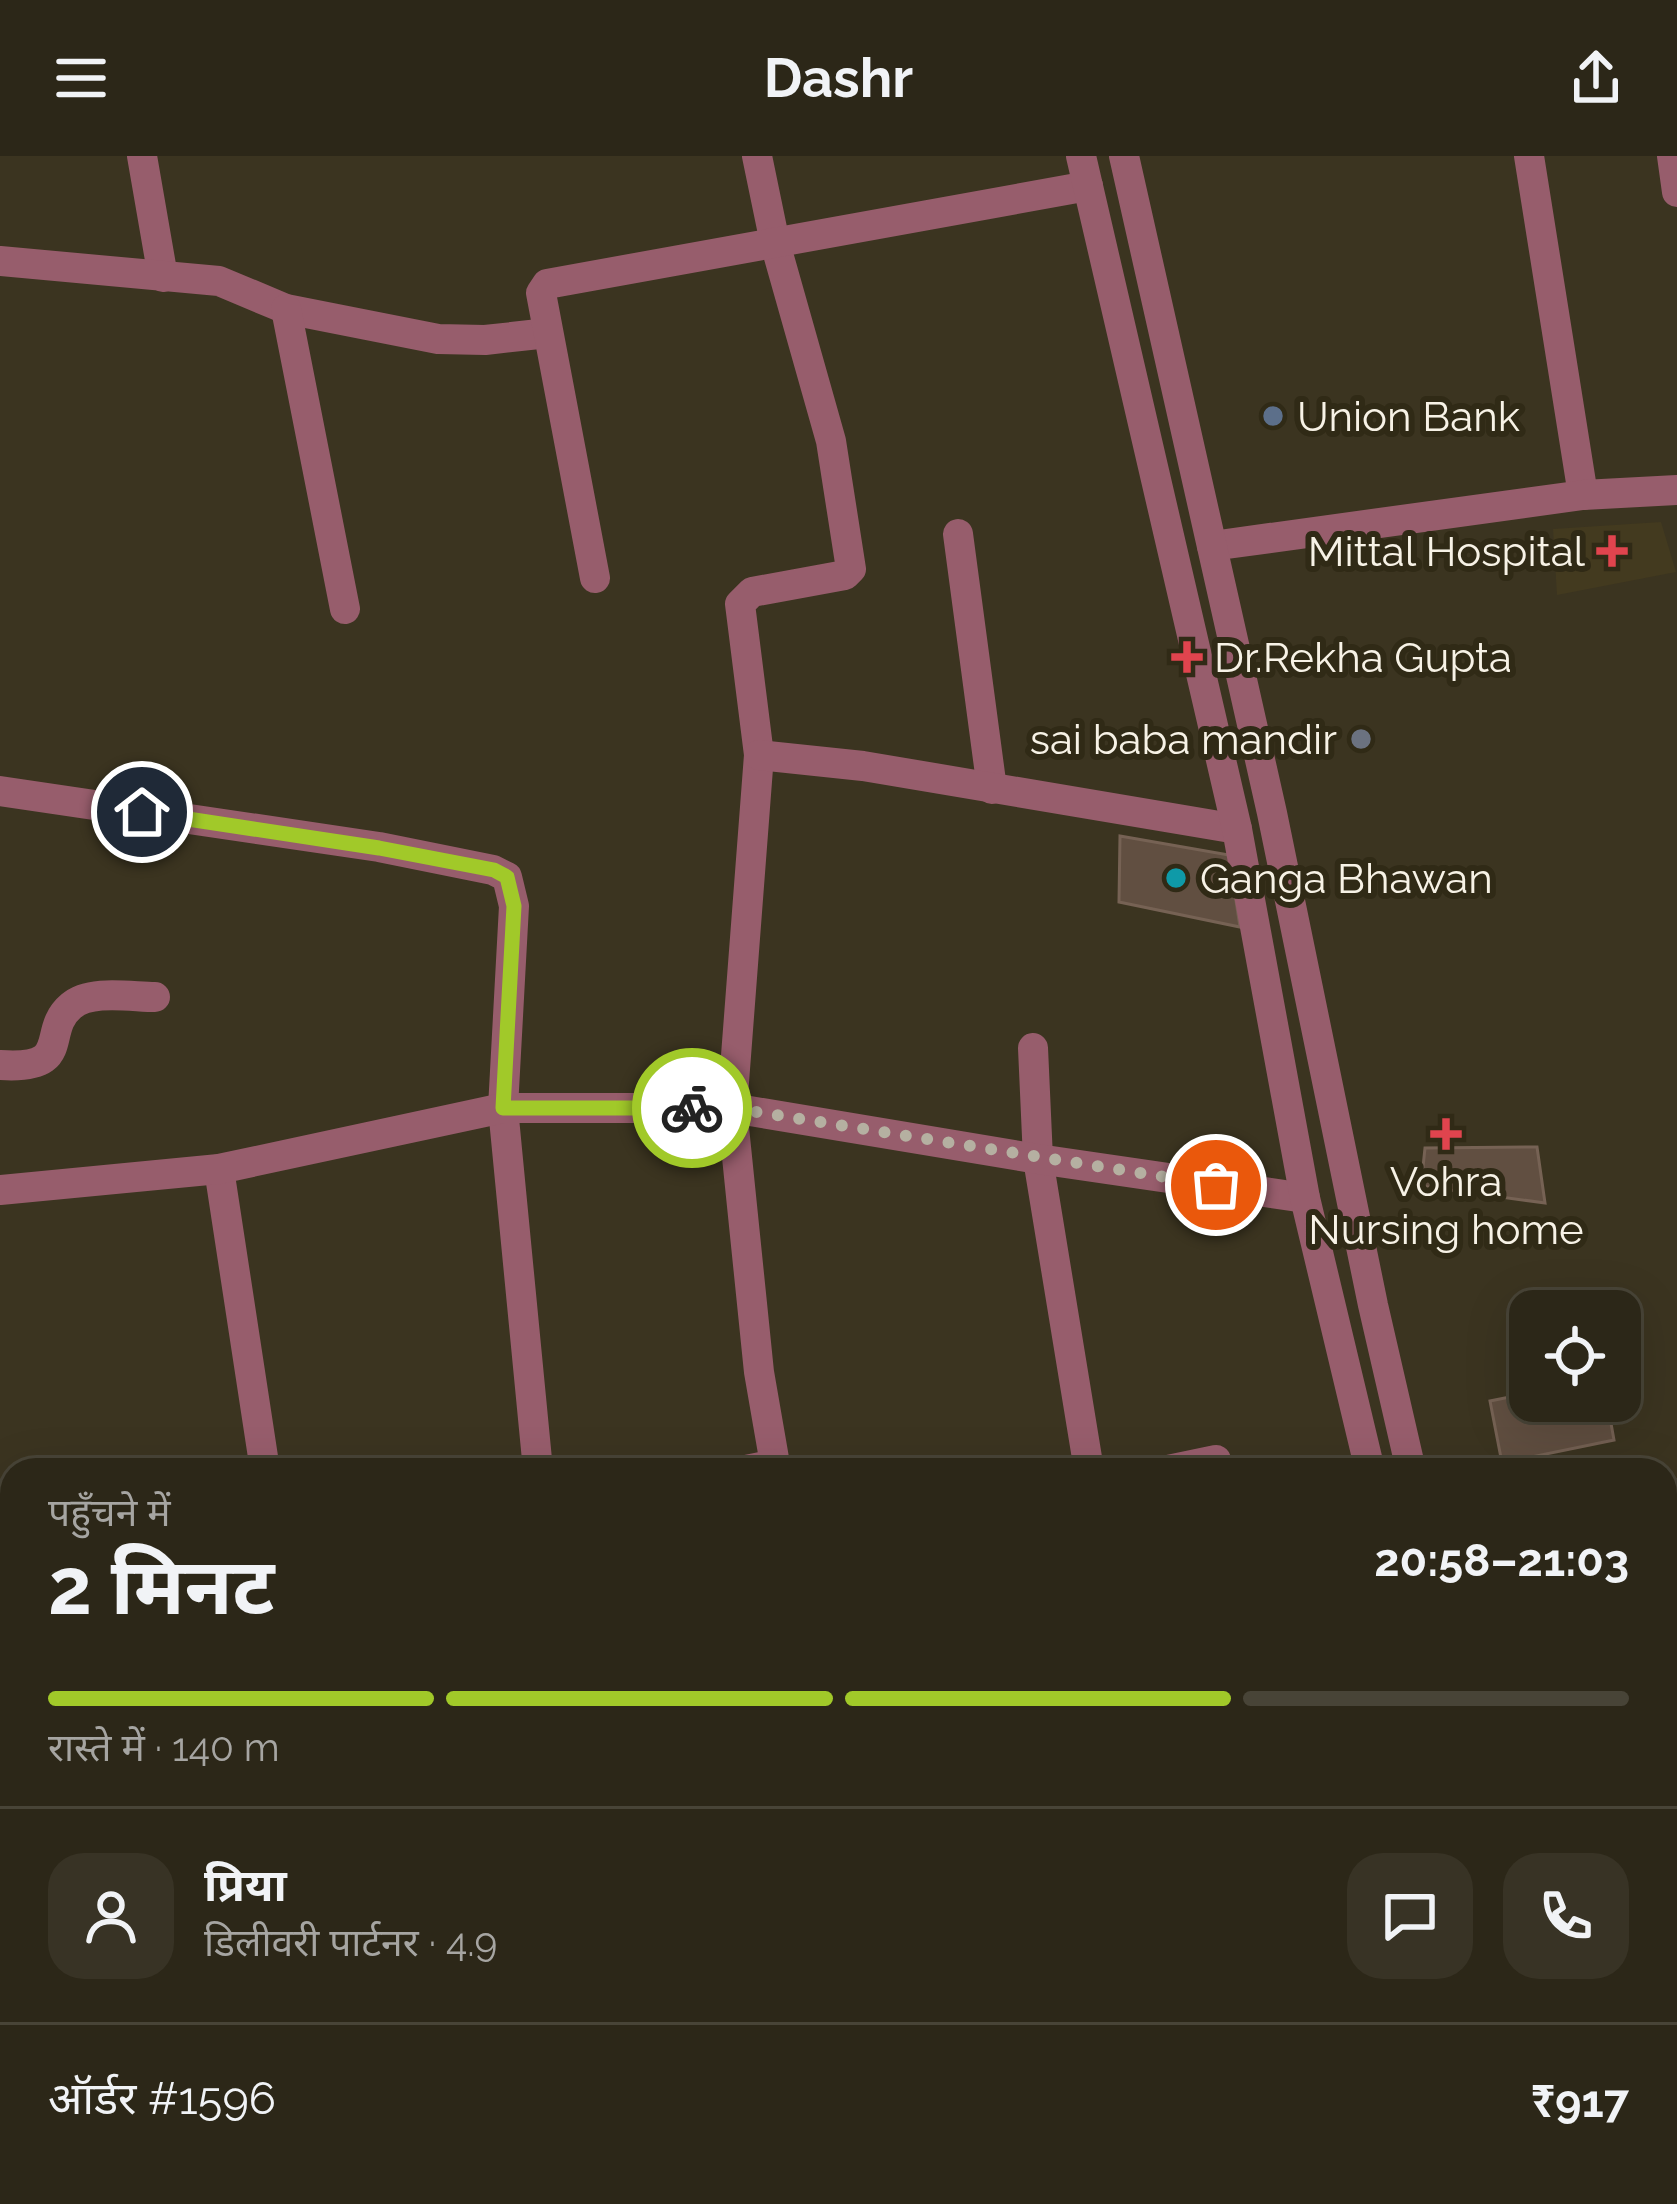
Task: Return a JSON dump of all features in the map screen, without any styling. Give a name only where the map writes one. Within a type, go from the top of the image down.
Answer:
[{"type":"street","points":[[142,156],[163,277]]},
{"type":"street","points":[[757,156],[831,441],[851,568],[845,575],[752,592],[740,604],[760,755],[732,1108],[765,1458]]},
{"type":"street","points":[[1124,156],[1408,1458]]},
{"type":"street","points":[[1529,156],[1582,495]]},
{"type":"street","points":[[1672,156],[1677,192]]},
{"type":"street","points":[[595,578],[541,293],[547,284],[776,243],[1084,171],[1237,829],[1305,1198],[1367,1458]]},
{"type":"street","points":[[0,261],[219,281],[286,309],[438,339],[548,333]]},
{"type":"street","points":[[286,309],[345,609]]},
{"type":"street","points":[[1212,546],[1582,495],[1677,490]]},
{"type":"street","points":[[958,534],[992,789]]},
{"type":"street","points":[[760,755],[863,766],[1237,829]]},
{"type":"street","points":[[0,791],[379,848],[494,870],[507,877],[514,906],[503,1108],[537,1458]]},
{"type":"street","points":[[0,1065],[37,1063],[47,1055],[62,1018],[74,1003],[89,998],[155,997]]},
{"type":"street","points":[[1033,1048],[1037,1159],[1087,1458]]},
{"type":"street","points":[[0,1190],[219,1169],[503,1108],[732,1108],[1305,1198]]},
{"type":"street","points":[[219,1169],[263,1458]]},
{"type":"shaded area","name":"Mittal Hospital","points":[[1661,522],[1676,572],[1557,595],[1553,529]]},
{"type":"building","name":"Ganga Bhawan","points":[[1120,836],[1229,855],[1240,927],[1119,902]]},
{"type":"building","points":[[1537,1147],[1545,1203],[1421,1186],[1425,1148]]},
{"type":"building","points":[[1509,1397],[1509,1422],[1611,1422],[1614,1440],[1526,1458],[1501,1458],[1490,1401]]},
{"type":"way so far","points":[[692,1108],[732,1108],[1216,1185]]},
{"type":"place","name":"Union Bank","points":[[1273,416]]},
{"type":"place","name":"Mittal Hospital","points":[[1612,551]]},
{"type":"place","name":"Dr.Rekha Gupta","points":[[1187,657]]},
{"type":"place","name":"sai baba mandir","points":[[1361,739]]},
{"type":"place","name":"Ganga Bhawan","points":[[1176,878]]},
{"type":"place","name":"Vohra Nursing home","points":[[1446,1134]]},
{"type":"route","points":[[142,812],[494,870],[507,877],[514,906],[503,1108],[692,1108]]}]
